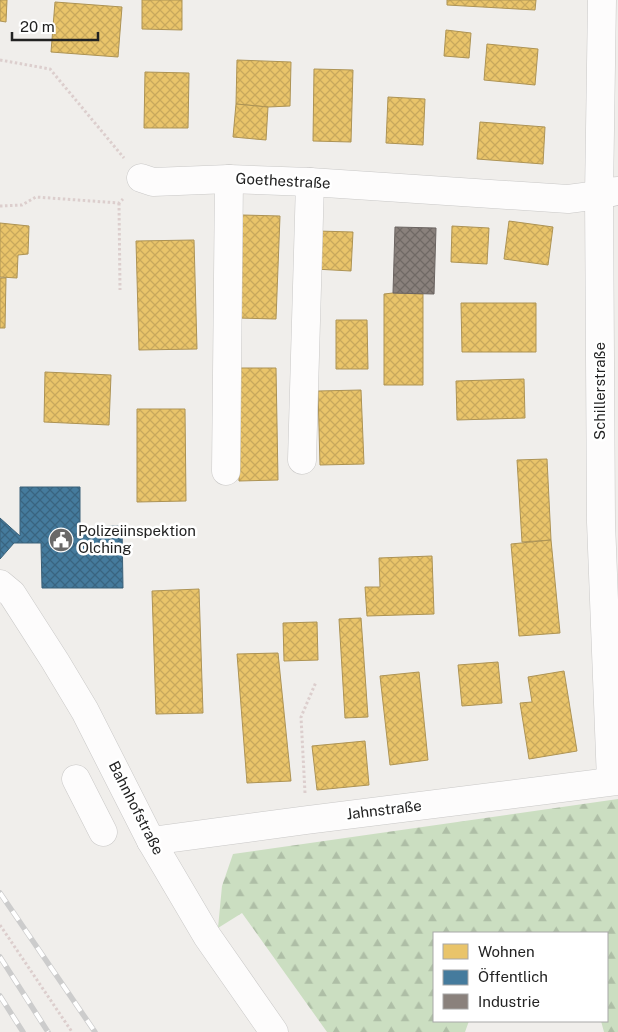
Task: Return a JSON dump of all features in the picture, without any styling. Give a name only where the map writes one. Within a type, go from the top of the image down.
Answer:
[{"type":"street","name":"Schillerstraße","points":[[602,0],[609,193],[601,522],[614,781]]},
{"type":"street","name":"Goethestraße","points":[[141,178],[153,182],[230,179],[310,182],[568,199],[609,193]]},
{"type":"street","points":[[226,471],[230,179]]},
{"type":"street","points":[[302,460],[310,182]]},
{"type":"street","name":"Bahnhofstraße","points":[[0,584],[12,594],[85,711],[151,842],[207,936],[274,1032]]},
{"type":"street","points":[[76,779],[103,832]]},
{"type":"street","name":"Jahnstraße","points":[[151,842],[614,781]]},
{"type":"path","points":[[0,60],[50,69],[141,178],[120,202],[120,290]]},
{"type":"path","points":[[0,206],[22,205],[36,197],[120,202]]},
{"type":"path","points":[[307,820],[301,717],[316,682]]},
{"type":"path","points":[[0,924],[72,1032]]},
{"type":"green space","points":[[618,799],[618,1032],[604,1032],[601,1022],[608,1022],[608,932],[433,932],[433,1022],[469,1022],[465,1032],[327,1032],[242,913],[218,928],[222,886],[233,854]]},
{"type":"building: Wohnen","points":[[0,0],[7,0],[6,22],[0,21]]},
{"type":"building: Wohnen","points":[[142,0],[182,0],[182,30],[142,29]]},
{"type":"building: Wohnen","points":[[447,0],[536,0],[535,10],[447,5]]},
{"type":"building: Wohnen","points":[[55,2],[122,7],[118,57],[51,52]]},
{"type":"building: Wohnen","points":[[446,30],[471,33],[469,58],[444,56]]},
{"type":"building: Wohnen","points":[[487,44],[538,49],[535,85],[484,80]]},
{"type":"building: Wohnen","points":[[237,60],[291,62],[290,106],[268,107],[236,104]]},
{"type":"building: Wohnen","points":[[314,69],[353,70],[351,142],[313,141]]},
{"type":"building: Wohnen","points":[[145,72],[189,73],[188,128],[144,128]]},
{"type":"building: Wohnen","points":[[388,97],[425,99],[423,145],[386,143]]},
{"type":"building: Wohnen","points":[[236,104],[268,107],[266,140],[233,137]]},
{"type":"building: Wohnen","points":[[480,122],[545,127],[543,164],[477,159]]},
{"type":"building: Wohnen","points":[[242,215],[280,216],[276,319],[238,318]]},
{"type":"building: Wohnen","points":[[509,221],[553,227],[548,265],[504,259]]},
{"type":"building: Wohnen","points":[[0,223],[29,226],[28,254],[18,255],[17,278],[0,277]]},
{"type":"building: Wohnen","points":[[452,226],[489,228],[487,264],[451,262]]},
{"type":"building: Wohnen","points":[[317,231],[353,232],[351,271],[315,269]]},
{"type":"building: Wohnen","points":[[194,240],[197,349],[139,350],[136,241]]},
{"type":"building: Wohnen","points":[[0,278],[6,278],[5,328],[0,328]]},
{"type":"building: Wohnen","points":[[384,294],[423,294],[423,385],[384,385]]},
{"type":"building: Wohnen","points":[[461,303],[536,303],[536,352],[462,352]]},
{"type":"building: Wohnen","points":[[336,320],[367,320],[368,369],[336,369]]},
{"type":"building: Wohnen","points":[[237,368],[276,368],[278,480],[239,481]]},
{"type":"building: Wohnen","points":[[45,372],[111,375],[109,425],[44,422]]},
{"type":"building: Wohnen","points":[[524,379],[525,418],[457,420],[456,381]]},
{"type":"building: Wohnen","points":[[361,390],[364,464],[320,465],[318,391]]},
{"type":"building: Wohnen","points":[[137,409],[185,409],[186,501],[137,502]]},
{"type":"building: Wohnen","points":[[547,459],[551,540],[522,542],[517,460]]},
{"type":"building: Wohnen","points":[[551,540],[560,633],[519,636],[511,544]]},
{"type":"building: Wohnen","points":[[432,556],[434,614],[367,616],[365,587],[380,587],[379,558]]},
{"type":"building: Wohnen","points":[[199,589],[203,713],[156,714],[152,591]]},
{"type":"building: Wohnen","points":[[361,618],[368,717],[345,718],[339,619]]},
{"type":"building: Wohnen","points":[[317,622],[318,660],[284,661],[283,623]]},
{"type":"building: Wohnen","points":[[278,653],[291,781],[247,783],[237,654]]},
{"type":"building: Wohnen","points":[[498,662],[502,703],[462,706],[458,665]]},
{"type":"building: Wohnen","points":[[564,671],[577,751],[529,759],[520,703],[532,702],[528,677]]},
{"type":"building: Wohnen","points":[[419,672],[428,760],[390,765],[380,676]]},
{"type":"building: Wohnen","points":[[365,741],[369,785],[317,790],[312,746]]},
{"type":"building: Öffentlich","name":"Polizeiinspektion Olching","points":[[20,487],[80,487],[80,527],[122,526],[123,588],[42,588],[41,543],[14,543],[0,559],[0,518],[20,536]]},
{"type":"building: Industrie","points":[[395,227],[436,228],[434,294],[393,293]]},
{"type":"railway","points":[[0,893],[95,1032]]},
{"type":"railway","points":[[0,957],[48,1032]]},
{"type":"railway","points":[[0,996],[23,1032]]},
{"type":"place","name":"Polizeiinspektion Olching","points":[[61,540]]}]
